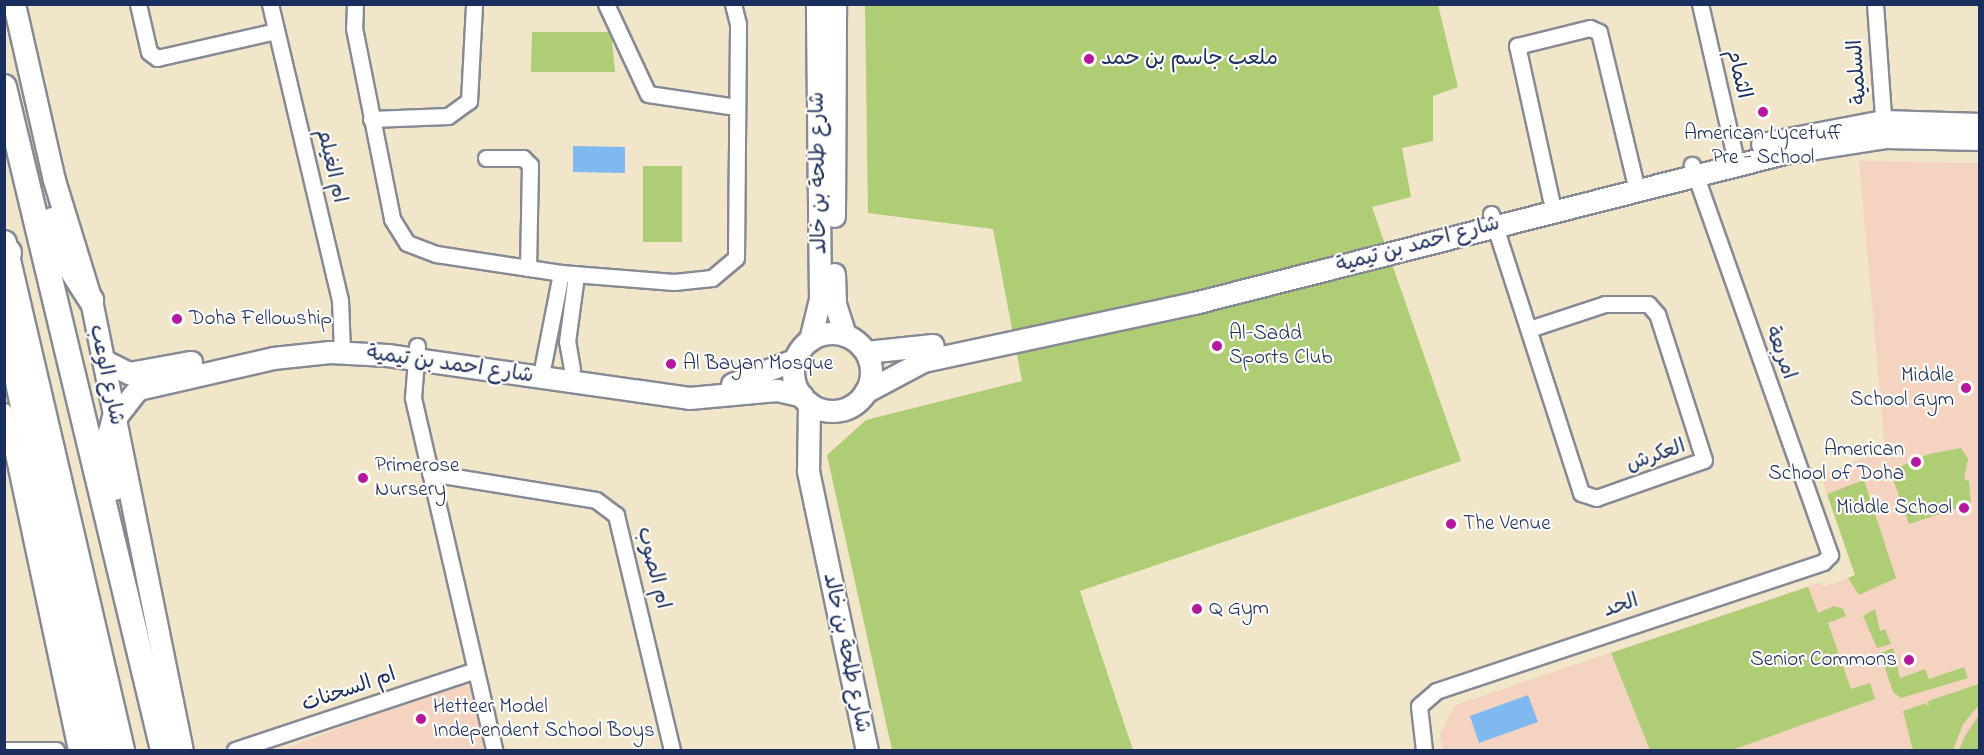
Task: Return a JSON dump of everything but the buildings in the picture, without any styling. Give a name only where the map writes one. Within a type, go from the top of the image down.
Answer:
[{"type":"highway","points":[[4,310],[96,750]]},
{"type":"main road","name":"شارع الوعب","points":[[4,87],[120,582],[181,748]]},
{"type":"main road","points":[[26,174],[46,200],[61,253],[91,300]]},
{"type":"main road","points":[[5,252],[122,750]]},
{"type":"main road","points":[[115,418],[107,447],[124,534],[120,582]]},
{"type":"street","name":"شارع الوعب","points":[[14,4],[54,180],[91,300],[181,748]]},
{"type":"street","points":[[138,4],[149,52],[157,58],[276,31]]},
{"type":"street","name":"ام الغيلم","points":[[270,4],[339,294],[342,346]]},
{"type":"street","points":[[355,4],[354,28],[392,219],[407,243],[436,254],[569,274],[674,282],[712,278],[725,270],[739,243],[733,4]]},
{"type":"street","points":[[371,119],[448,116],[468,101],[474,4]]},
{"type":"street","points":[[606,4],[648,94],[736,107]]},
{"type":"street","name":"شارع طلحة بن خالد","points":[[810,340],[820,299],[817,4]]},
{"type":"street","name":"شارع طلحة بن خالد","points":[[835,4],[834,296],[845,335]]},
{"type":"street","name":"الثمام","points":[[1700,4],[1734,152]]},
{"type":"street","name":"السلمية","points":[[1875,4],[1884,129]]},
{"type":"street","points":[[1551,200],[1516,52],[1522,42],[1590,28],[1599,32],[1636,184]]},
{"type":"street","name":"شارع احمد بن تيمية","points":[[1694,171],[1734,152],[1884,129],[1980,124]]},
{"type":"street","name":"شارع احمد بن تيمية","points":[[866,352],[914,350],[1192,292],[1636,184],[1884,129],[1980,139]]},
{"type":"street","points":[[486,158],[523,158],[530,165],[528,268]]},
{"type":"street","name":"امربعة","points":[[1694,171],[1830,555]]},
{"type":"street","name":"شارع احمد بن تيمية","points":[[860,398],[923,360],[1194,303],[1493,219],[1551,200],[1636,184]]},
{"type":"street","name":"العكرش","points":[[1493,219],[1532,328],[1581,493],[1596,498],[1704,460],[1657,314],[1648,304],[1605,304],[1532,328]]},
{"type":"street","points":[[543,364],[562,326],[569,274]]},
{"type":"street","points":[[562,326],[572,369]]},
{"type":"street","points":[[810,450],[860,398],[871,372],[866,352],[845,335],[810,340],[796,359],[794,378],[805,400],[836,410],[860,398]]},
{"type":"street","name":"شارع احمد بن تيمية","points":[[103,360],[119,371],[140,372],[271,345],[342,346],[543,364],[706,386],[752,380],[796,359]]},
{"type":"street","name":"شارع احمد بن تيمية","points":[[115,418],[128,396],[144,387],[273,358],[342,346]]},
{"type":"street","points":[[416,353],[412,398],[494,750]]},
{"type":"street","name":"شارع احمد بن تيمية","points":[[416,353],[689,398],[769,390],[805,400]]},
{"type":"street","name":"شارع طلحة بن خالد","points":[[805,400],[810,450],[808,471],[867,750]]},
{"type":"street","points":[[4,411],[76,750]]},
{"type":"street","name":"ام الصوب","points":[[430,473],[596,500],[616,515],[672,750]]},
{"type":"street","name":"الحد","points":[[1424,750],[1419,706],[1424,697],[1470,676],[1823,562],[1830,555]]},
{"type":"street","name":"ام السحنات","points":[[235,750],[475,670]]},
{"type":"street","points":[[7,750],[51,749],[70,724]]},
{"type":"shaded area","name":"American School of Doha","points":[[1859,161],[1979,163],[1979,750],[1443,750],[1440,734],[1455,705],[1821,582],[1824,587],[1855,575],[1821,475],[1885,449]]},
{"type":"shaded area","name":"Hetteer Model Independent School Boys","points":[[459,683],[472,688],[486,750],[282,750]]},
{"type":"green space","name":"Al-Sadd Sports Club","points":[[865,5],[1438,5],[1458,87],[1433,96],[1433,141],[1402,148],[1411,197],[1372,207],[1461,461],[1080,591],[1133,750],[892,750],[827,455],[866,420],[1022,381],[993,229],[868,213]]},
{"type":"green space","points":[[532,32],[611,32],[615,72],[531,72]]},
{"type":"green space","points":[[643,166],[682,166],[682,242],[643,242]]},
{"type":"green space","points":[[1961,448],[1968,459],[1964,479],[1969,481],[1971,504],[1909,524],[1890,471],[1929,454]]},
{"type":"green space","points":[[1864,480],[1896,578],[1859,595],[1848,578],[1855,575],[1827,494]]},
{"type":"green space","points":[[1808,587],[1818,613],[1834,606],[1843,609],[1846,616],[1828,623],[1851,689],[1870,683],[1875,699],[1732,750],[1650,750],[1611,653]]},
{"type":"green space","points":[[1875,609],[1880,631],[1885,629],[1891,644],[1877,648],[1863,616]]},
{"type":"green space","points":[[1893,648],[1900,678],[1925,669],[1929,679],[1964,667],[1968,678],[1901,698],[1893,692],[1880,653]]},
{"type":"green space","points":[[1979,684],[1979,705],[1963,724],[1953,750],[1913,750],[1903,711],[1926,703],[1929,709],[1928,701]]},
{"type":"green space","points":[[1979,715],[1979,750],[1959,750],[1965,736]]},
{"type":"water","points":[[573,146],[625,147],[625,173],[573,172]]},
{"type":"water","points":[[1528,695],[1538,722],[1479,743],[1470,716]]},
{"type":"place","name":"ملعب جاسم بن حمد","points":[[1089,59]]},
{"type":"place","name":"American Lycetuff Pre - School","points":[[1763,112]]},
{"type":"place","name":"Doha Fellowship","points":[[177,319]]},
{"type":"place","name":"Al-Sadd Sports Club","points":[[1217,346]]},
{"type":"place","name":"Al Bayan Mosque","points":[[671,364]]},
{"type":"place","name":"Middle School Gym","points":[[1966,388]]},
{"type":"place","name":"American School of Doha","points":[[1916,462]]},
{"type":"place","name":"Primerose Nursery","points":[[363,478]]},
{"type":"place","name":"Middle School","points":[[1964,508]]},
{"type":"place","name":"The Venue","points":[[1451,524]]},
{"type":"place","name":"Q Gym","points":[[1197,609]]},
{"type":"place","name":"Senior Commons","points":[[1909,660]]},
{"type":"place","name":"Hetteer Model Independent School Boys","points":[[421,719]]}]
